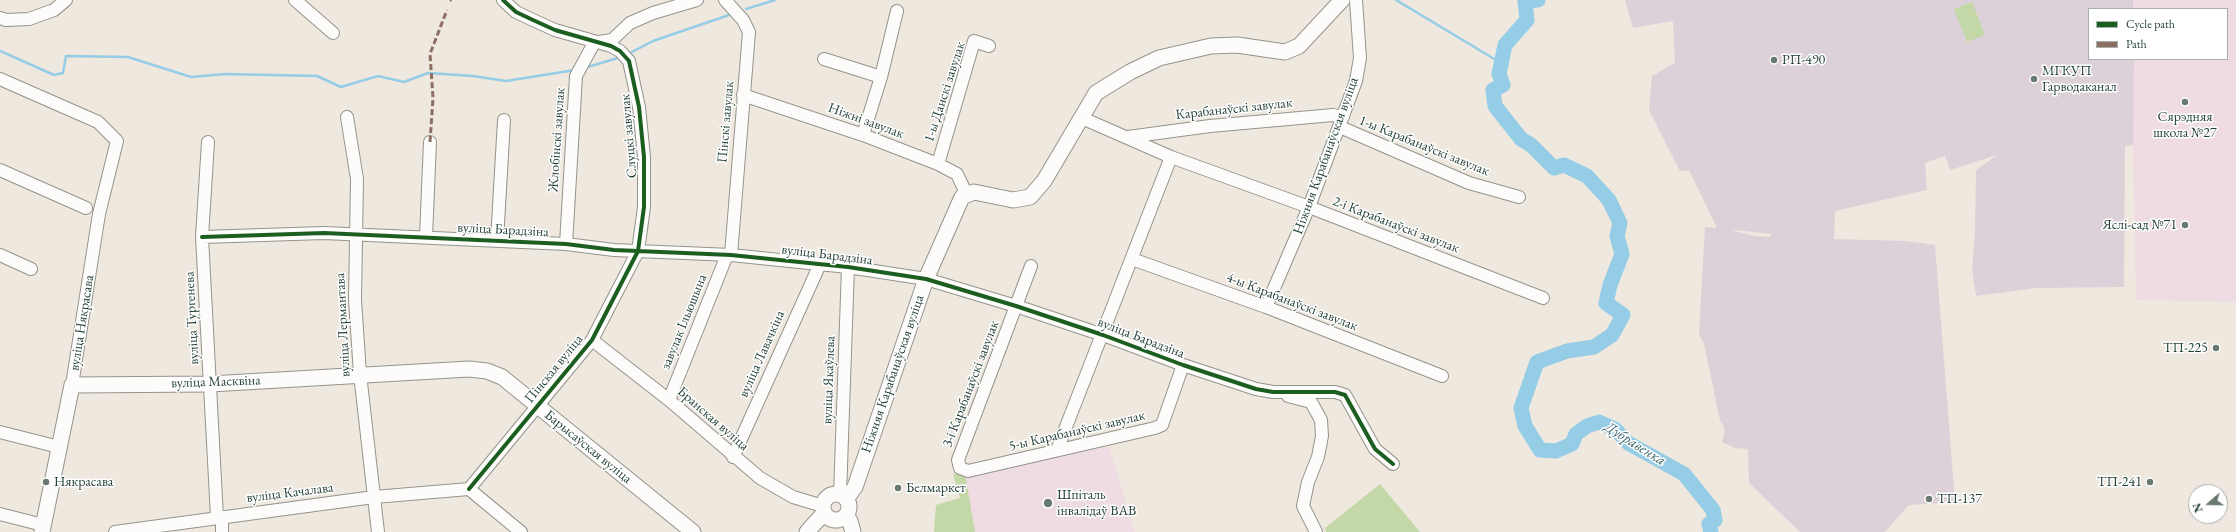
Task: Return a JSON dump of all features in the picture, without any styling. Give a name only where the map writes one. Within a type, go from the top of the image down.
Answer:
[{"type":"main road","points":[[966,193],[974,192],[1013,200],[1030,197],[1044,181],[1096,93],[1111,82],[1159,58],[1211,46],[1237,45],[1285,52],[1299,46],[1342,0]]},
{"type":"main road","name":"Ніжняя Карабанаўская вуліца","points":[[843,497],[855,487],[926,279],[956,204],[966,193]]},
{"type":"main road","name":"Барысаўская вуліца","points":[[360,374],[469,369],[487,370],[502,377],[693,532]]},
{"type":"main road","name":"вуліца Масквіна","points":[[72,385],[210,384],[360,374]]},
{"type":"main road","name":"вуліца Някрасава","points":[[42,528],[72,385]]},
{"type":"main road","points":[[807,532],[823,509],[828,496],[843,497],[848,510],[846,516]]},
{"type":"main road","points":[[823,509],[828,518],[834,520],[846,516]]},
{"type":"main road","points":[[846,516],[850,522],[853,532]]},
{"type":"street","points":[[0,18],[6,20],[29,19],[54,10],[66,0]]},
{"type":"street","points":[[296,0],[333,33]]},
{"type":"street","name":"Слуцкі завулак","points":[[503,0],[516,12],[594,43],[620,51],[629,60],[635,81],[644,157],[644,207],[638,251]]},
{"type":"street","points":[[594,43],[612,40],[630,23],[653,13],[696,0]]},
{"type":"street","name":"Пінскі завулак","points":[[724,0],[742,20],[749,32],[729,255]]},
{"type":"street","name":"Ніжняя Карабанаўская вуліца","points":[[1266,307],[1309,207],[1356,81],[1360,58],[1356,0]]},
{"type":"street","points":[[863,135],[881,77],[897,11]]},
{"type":"street","name":"1-ы Данскі завулак","points":[[938,164],[974,41],[989,46]]},
{"type":"street","name":"Жлобінскі завулак","points":[[566,244],[576,76],[594,43]]},
{"type":"street","points":[[824,59],[881,77]]},
{"type":"street","name":"вуліца Някрасава","points":[[0,79],[98,122],[117,141],[99,214],[72,385]]},
{"type":"street","name":"Ніжні завулак","points":[[743,95],[863,135],[938,164],[957,174],[966,193]]},
{"type":"street","name":"Карабанаўскі завулак","points":[[1128,137],[1210,126],[1333,115],[1341,122]]},
{"type":"street","name":"вуліца Лермантава","points":[[347,117],[357,179],[356,300],[360,374],[378,532]]},
{"type":"street","name":"2-і Карабанаўскі завулак","points":[[1082,118],[1171,157],[1309,207],[1543,298]]},
{"type":"street","points":[[497,241],[504,120]]},
{"type":"street","name":"1-ы Карабанаўскі завулак","points":[[1341,122],[1469,183],[1520,197]]},
{"type":"street","name":"вуліца Тургенева","points":[[208,142],[202,237],[219,517],[222,532]]},
{"type":"street","points":[[426,237],[430,142]]},
{"type":"street","points":[[1057,450],[1171,157]]},
{"type":"street","points":[[0,170],[86,208]]},
{"type":"street","name":"вуліца Барадзіна","points":[[202,237],[324,233],[566,244],[638,251],[729,255],[848,267],[926,279],[1016,306],[1103,335],[1182,366],[1256,389],[1273,392],[1335,392],[1345,395],[1375,449],[1393,464]]},
{"type":"street","name":"Пінская вуліца","points":[[469,489],[592,340],[638,251]]},
{"type":"street","points":[[0,255],[31,269]]},
{"type":"street","name":"завулак Ільюшына","points":[[669,400],[729,255]]},
{"type":"street","name":"4-ы Карабанаўскі завулак","points":[[1132,258],[1266,307],[1442,376]]},
{"type":"street","name":"вуліца Лавачкіна","points":[[733,457],[820,264]]},
{"type":"street","name":"3-і Карабанаўскі завулак","points":[[960,468],[958,460],[1031,266]]},
{"type":"street","name":"вуліца Якаўлева","points":[[843,497],[848,267]]},
{"type":"street","name":"Бранская вуліца","points":[[592,340],[669,400],[733,457],[760,478],[793,497],[823,509]]},
{"type":"street","name":"5-ы Карабанаўскі завулак","points":[[960,468],[968,471],[1155,428],[1162,425],[1182,366]]},
{"type":"street","points":[[1273,392],[1311,402],[1322,420],[1322,436],[1318,457],[1308,482],[1303,506],[1316,532]]},
{"type":"street","points":[[0,432],[59,447]]},
{"type":"street","points":[[469,489],[521,532]]},
{"type":"street","name":"вуліца Качалава","points":[[115,532],[374,497],[469,489]]},
{"type":"street","points":[[0,514],[42,528]]},
{"type":"shaded area","points":[[1625,0],[2133,0],[2133,8],[2088,8],[2088,60],[2134,60],[2133,145],[2125,146],[2124,287],[2037,288],[1976,296],[1972,268],[1975,233],[1976,170],[1997,155],[1950,170],[1945,156],[1925,163],[1927,190],[1835,211],[1834,239],[1906,241],[1935,245],[1955,502],[1909,505],[1885,532],[1800,532],[1749,483],[1748,449],[1735,448],[1722,442],[1725,430],[1720,420],[1704,344],[1699,333],[1705,227],[1717,228],[1689,170],[1680,171],[1649,110],[1652,76],[1675,63],[1673,21],[1633,28]],"holes":[[[1734,230],[1772,234],[1770,237],[1755,236]]]},
{"type":"shaded area","name":"Яслі-сад №71","points":[[2133,0],[2236,0],[2236,302],[2136,300],[2133,145],[2134,60],[2228,60],[2228,8],[2133,8]]},
{"type":"shaded area","name":"Шпіталь інвалідаў ВАВ","points":[[1109,447],[1135,532],[975,532],[965,473],[1062,453]]},
{"type":"green space","points":[[1972,2],[1985,35],[1967,42],[1954,9]]},
{"type":"green space","points":[[965,473],[975,532],[934,532],[936,505],[960,498],[953,474]]},
{"type":"green space","points":[[1380,484],[1420,532],[1326,532],[1325,528]]},
{"type":"waterway","points":[[746,9],[775,0]]},
{"type":"waterway","points":[[1396,0],[1501,63]]},
{"type":"waterway","name":"Дубравенка","points":[[1538,0],[1525,1],[1527,20],[1505,45],[1499,74],[1503,85],[1493,90],[1495,106],[1521,139],[1531,145],[1554,168],[1564,165],[1587,176],[1609,200],[1620,223],[1617,236],[1622,254],[1610,285],[1606,303],[1623,315],[1612,335],[1594,347],[1567,351],[1537,362],[1521,408],[1525,426],[1540,450],[1556,451],[1572,444],[1576,434],[1587,426],[1599,422],[1615,429],[1628,443],[1684,474],[1713,510],[1715,520],[1709,524],[1711,532]]},
{"type":"waterway","points":[[628,54],[653,41],[729,15]]},
{"type":"waterway","points":[[0,51],[54,75],[63,73],[66,56],[128,57],[191,77],[225,74],[317,76],[341,87],[378,76],[404,82],[428,73],[473,76],[506,81],[575,70]]},
{"type":"waterway","points":[[588,67],[621,57]]},
{"type":"marked path","points":[[430,142],[433,98],[430,54],[447,10]]},
{"type":"cycle path","points":[[469,489],[592,340],[638,251],[644,207],[644,157],[639,107],[629,61],[620,51],[611,46],[555,30],[516,12],[503,0]]},
{"type":"cycle path","points":[[202,237],[324,233],[566,244],[614,250],[731,255],[848,267],[926,279],[1016,306],[1256,389],[1273,392],[1335,392],[1345,395],[1375,449],[1393,464]]},
{"type":"place","name":"РП-490","points":[[1774,60]]},
{"type":"place","name":"МГКУП Гарводаканал","points":[[2034,79]]},
{"type":"place","name":"Сярэдняя школа №27","points":[[2185,102]]},
{"type":"place","name":"Яслі-сад №71","points":[[2185,225]]},
{"type":"place","name":"ТП-225","points":[[2216,348]]},
{"type":"place","name":"Някрасава","points":[[46,482]]},
{"type":"place","name":"ТП-241","points":[[2150,482]]},
{"type":"place","name":"Белмаркет","points":[[898,488]]},
{"type":"place","name":"ТП-137","points":[[1929,499]]},
{"type":"place","name":"Шпіталь інвалідаў ВАВ","points":[[1048,503]]}]
